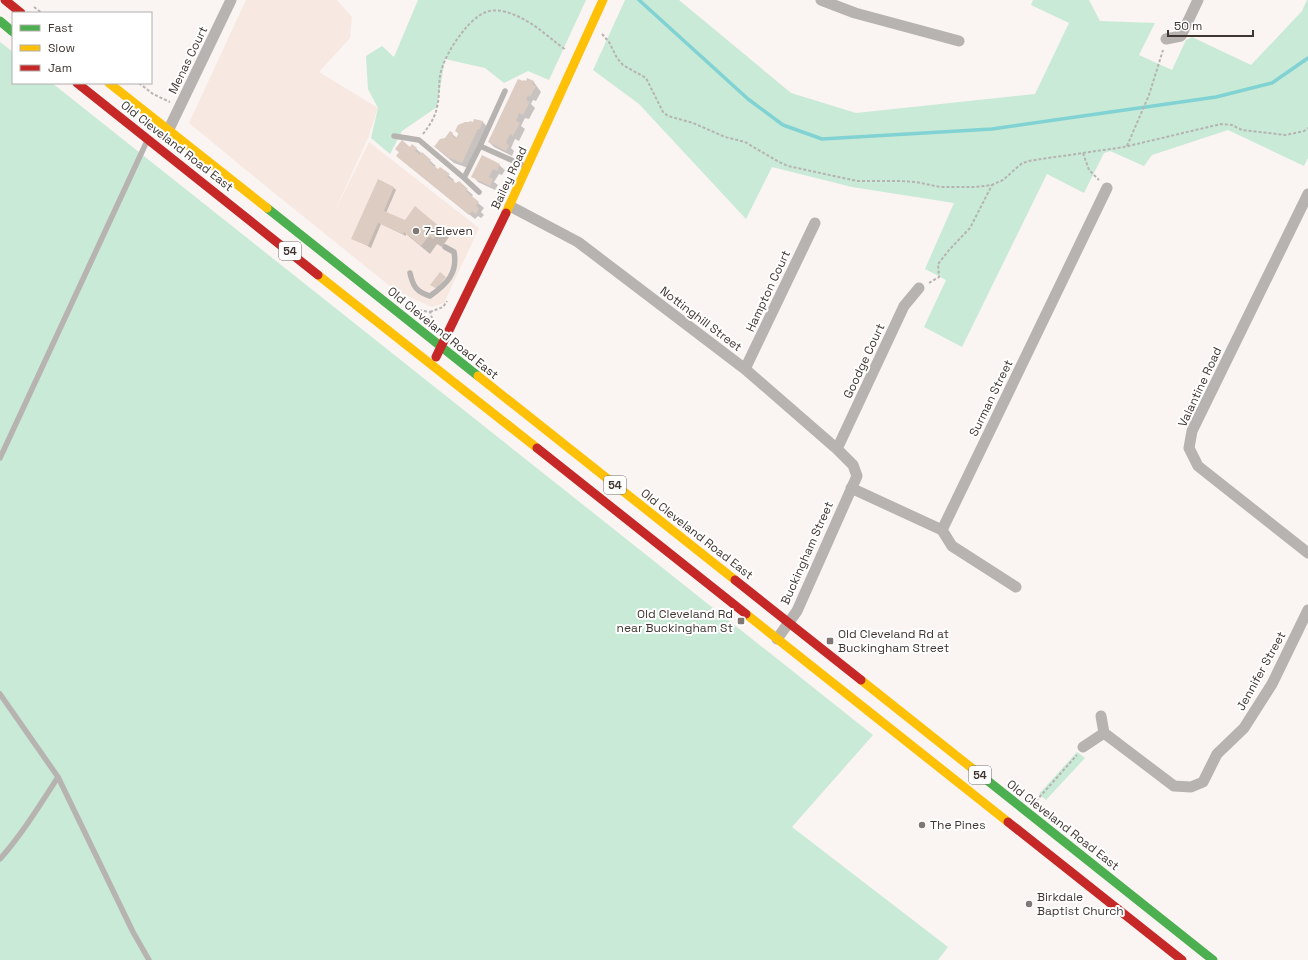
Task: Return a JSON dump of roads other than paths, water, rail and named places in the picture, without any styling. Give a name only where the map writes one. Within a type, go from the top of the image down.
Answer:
[{"type":"main road","points":[[5,0],[20,12]]},
{"type":"main road","name":"Bailey Road","points":[[432,364],[510,206],[603,1]]},
{"type":"main road","points":[[0,22],[12,31]]},
{"type":"main road","name":"Old Cleveland Road East","points":[[79,84],[1182,960]]},
{"type":"main road","name":"Old Cleveland Road East","points":[[110,84],[1213,960]]},
{"type":"street","name":"Menas Court","points":[[168,130],[231,0]]},
{"type":"street","points":[[821,0],[855,13],[959,41]]},
{"type":"street","points":[[1166,39],[1181,36],[1198,0]]},
{"type":"street","name":"Surman Street","points":[[942,530],[1107,188]]},
{"type":"street","name":"Valantine Road","points":[[1308,194],[1192,431],[1189,448],[1198,466],[1308,553]]},
{"type":"street","name":"Nottinghill Street","points":[[510,206],[578,242],[746,369],[837,449],[853,465],[857,476]]},
{"type":"street","name":"Hampton Court","points":[[746,369],[815,223]]},
{"type":"street","name":"Goodge Court","points":[[837,449],[904,306],[919,288]]},
{"type":"street","name":"Buckingham Street","points":[[777,639],[797,611],[857,476]]},
{"type":"street","points":[[851,488],[942,530],[952,546],[1016,587]]},
{"type":"street","name":"Jennifer Street","points":[[1104,733],[1174,786],[1191,787],[1203,782],[1218,754],[1244,728],[1272,684],[1308,610]]},
{"type":"street","points":[[1083,747],[1104,733],[1100,716]]},
{"type":"lane","points":[[464,178],[506,91]]},
{"type":"lane","points":[[394,136],[418,140],[479,192]]},
{"type":"lane","points":[[0,458],[148,139]]},
{"type":"lane","points":[[480,146],[527,167]]},
{"type":"lane","points":[[410,273],[412,283],[421,293],[430,296],[442,288],[453,273],[456,261],[454,252],[445,247]]},
{"type":"lane","points":[[0,694],[58,777],[133,932],[149,960]]},
{"type":"lane","points":[[0,859],[12,846],[58,777]]},
{"type":"waterway","points":[[639,0],[748,99],[783,125],[822,139],[992,129],[1216,97],[1272,83],[1308,58]]},
{"type":"place","name":"7-Eleven","points":[[416,231]]},
{"type":"place","name":"Old Cleveland Rd near Buckingham St","points":[[741,621]]},
{"type":"place","name":"Old Cleveland Rd at Buckingham Street","points":[[830,641]]},
{"type":"place","name":"The Pines","points":[[922,825]]},
{"type":"place","name":"Birkdale Baptist Church","points":[[1029,904]]}]
